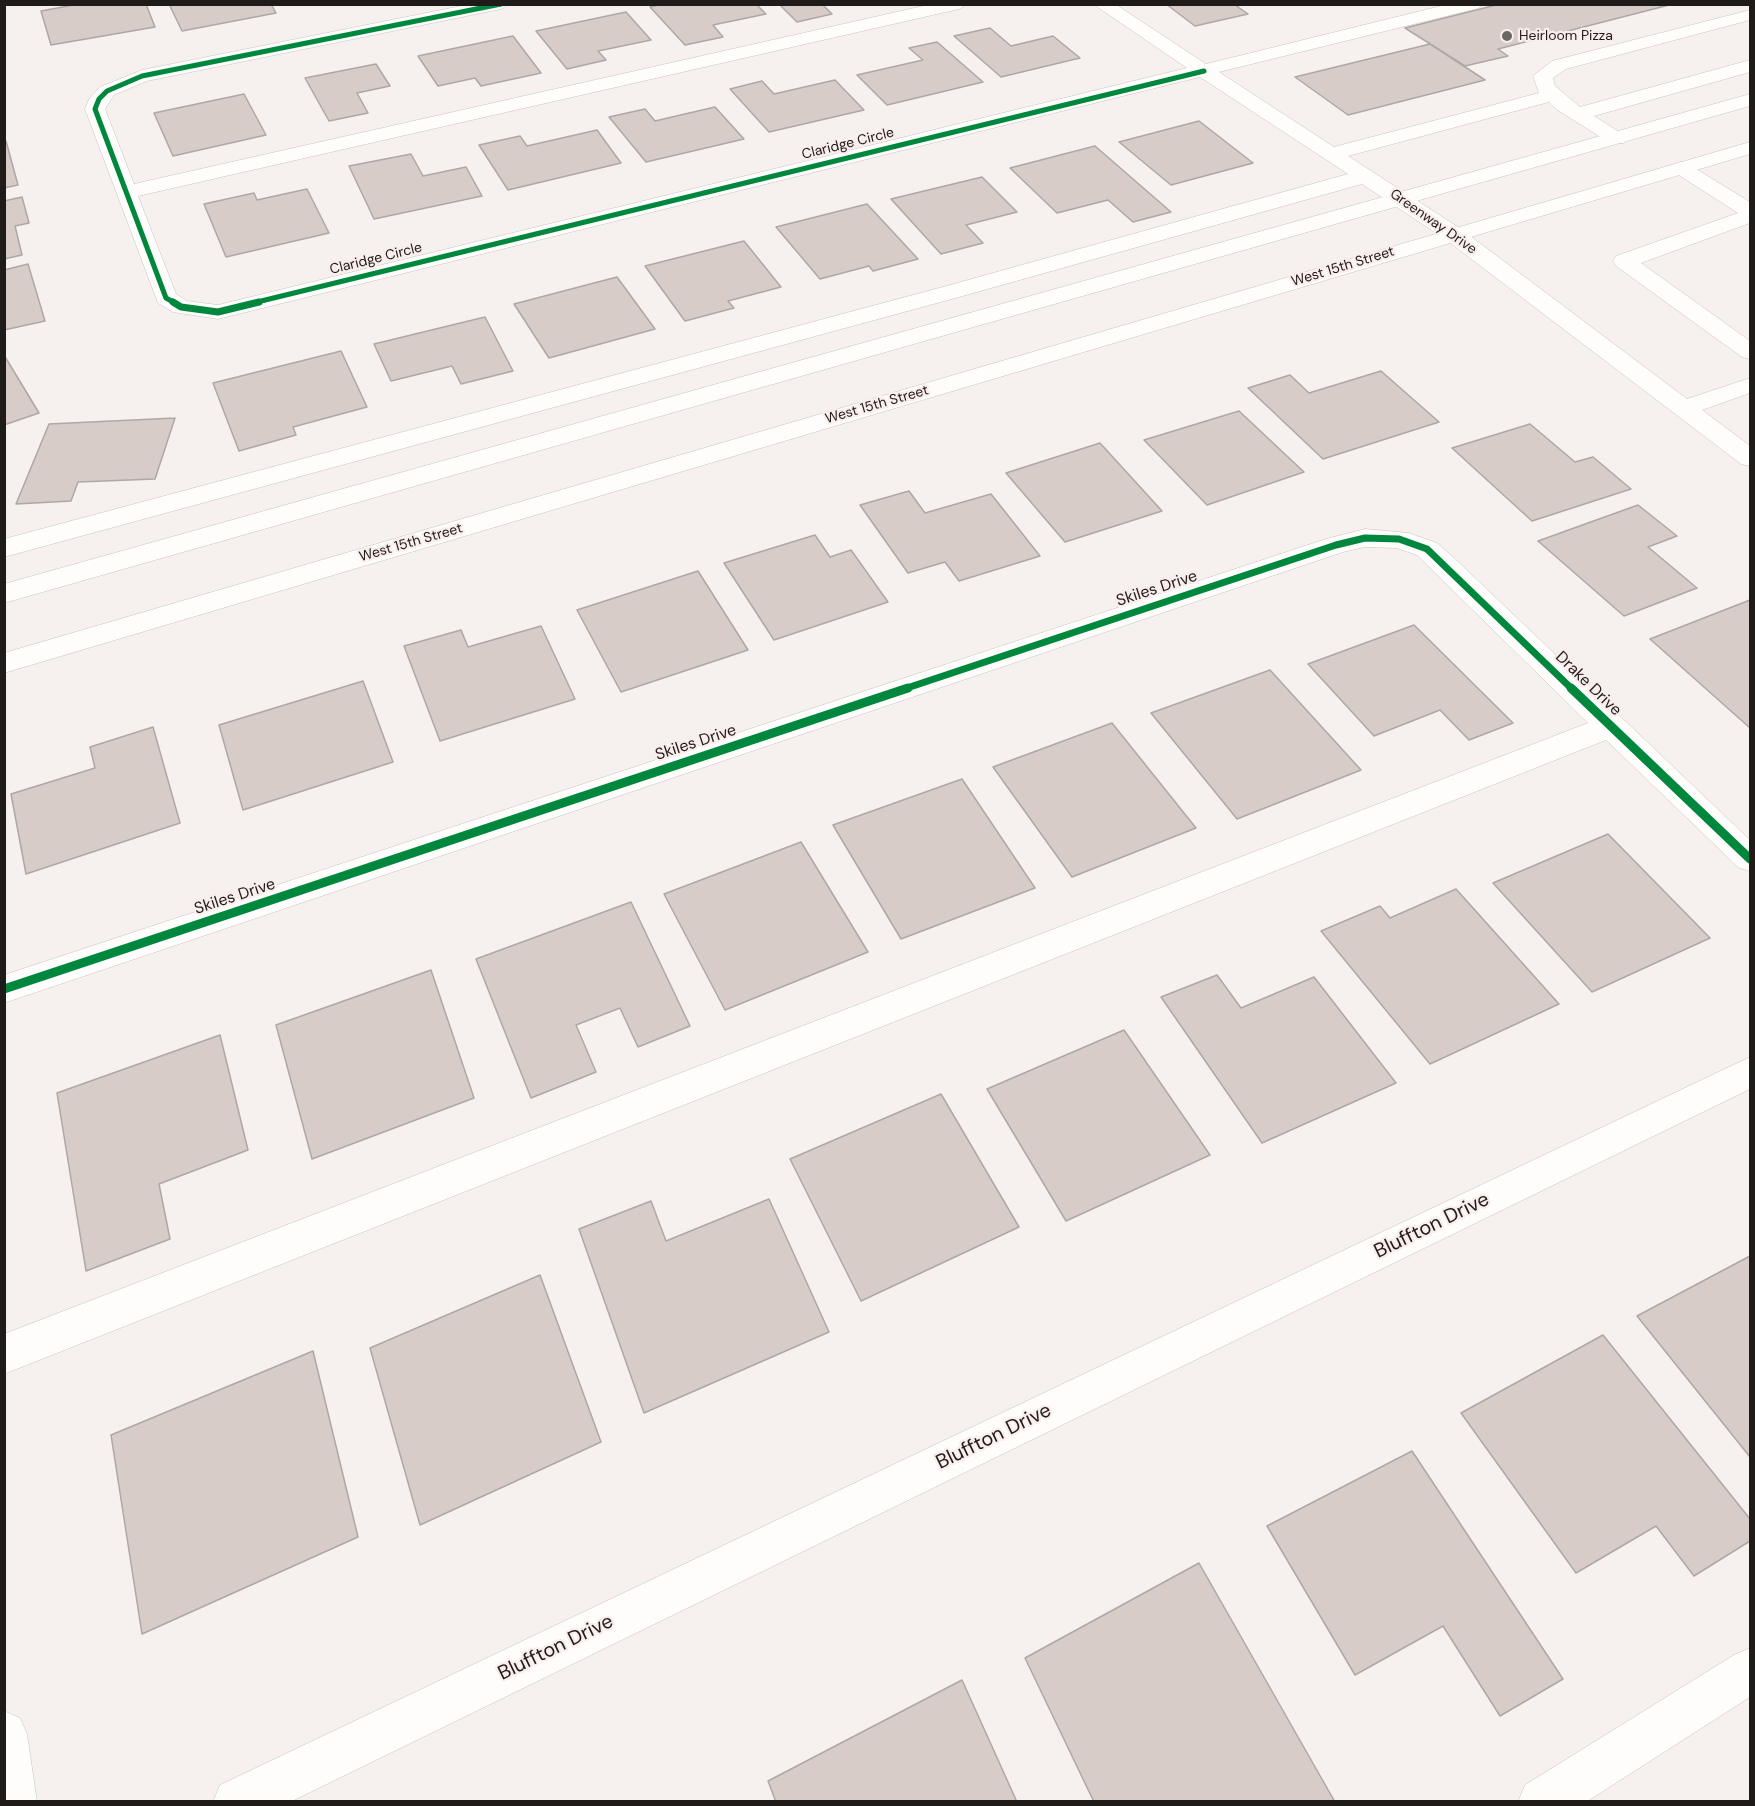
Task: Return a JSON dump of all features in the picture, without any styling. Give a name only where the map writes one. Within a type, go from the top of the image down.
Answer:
[{"type":"street","name":"Claridge Circle","points":[[501,4],[153,74],[124,82],[107,91],[99,99],[95,109],[166,298],[181,307],[218,312],[1473,4]]},
{"type":"street","points":[[126,192],[959,4]]},
{"type":"street","name":"Greenway Drive","points":[[1102,4],[1453,234],[1750,458]]},
{"type":"street","points":[[1182,57],[1408,4]]},
{"type":"street","points":[[1617,139],[1577,114],[1553,95],[1546,88],[1543,76],[1559,65],[1750,15]]},
{"type":"street","points":[[1577,114],[1750,66]]},
{"type":"street","points":[[1332,154],[1553,95]]},
{"type":"street","points":[[4,594],[1750,100]]},
{"type":"street","name":"West 15th Street","points":[[4,663],[1750,148]]},
{"type":"street","points":[[1681,168],[1750,211]]},
{"type":"street","points":[[4,548],[951,292],[1365,176]]},
{"type":"street","points":[[1750,216],[1624,261],[1750,352]]},
{"type":"street","points":[[1684,408],[1750,385]]},
{"type":"street","name":"Skiles Drive","points":[[4,989],[1336,545],[1365,538],[1399,539]]},
{"type":"street","name":"Drake Drive","points":[[1399,539],[1427,549],[1444,564],[1750,859]]},
{"type":"street","points":[[4,1354],[1610,726]]},
{"type":"street","name":"Bluffton Drive","points":[[237,1802],[1750,1072]]},
{"type":"street","points":[[1542,1802],[1750,1671]]},
{"type":"street","points":[[4,1734],[13,1802]]},
{"type":"building","points":[[79,4],[146,4],[155,27],[51,45],[41,11]]},
{"type":"building","points":[[169,4],[271,4],[276,13],[182,31]]},
{"type":"building","points":[[663,4],[756,4],[766,14],[713,25],[723,37],[685,45],[650,7]]},
{"type":"building","points":[[779,4],[822,4],[832,14],[797,22]]},
{"type":"building","points":[[1166,4],[1234,4],[1248,14],[1195,26]]},
{"type":"building","points":[[1500,4],[1673,4],[1498,49],[1508,56],[1465,66],[1405,28]]},
{"type":"building","points":[[626,12],[651,40],[598,51],[606,60],[567,69],[536,31]]},
{"type":"building","points":[[990,28],[1011,46],[1053,36],[1080,58],[1001,77],[954,36]]},
{"type":"building","points":[[513,36],[541,73],[481,86],[475,78],[438,86],[418,56]]},
{"type":"building","points":[[937,42],[983,82],[887,105],[857,75],[923,60],[909,48]]},
{"type":"building","points":[[1430,44],[1485,80],[1348,115],[1295,77]]},
{"type":"building","points":[[376,64],[390,86],[357,93],[368,113],[329,121],[305,78]]},
{"type":"building","points":[[835,80],[864,110],[769,132],[730,89],[762,81],[774,94]]},
{"type":"building","points":[[244,94],[266,135],[173,156],[154,113]]},
{"type":"building","points":[[715,107],[744,139],[646,162],[609,117],[645,109],[655,121]]},
{"type":"building","points":[[1199,121],[1253,163],[1171,185],[1119,142]]},
{"type":"building","points":[[597,130],[621,163],[508,190],[479,145],[520,136],[527,146]]},
{"type":"building","points":[[6,141],[18,185],[4,188],[4,142]]},
{"type":"building","points":[[1095,146],[1171,212],[1133,222],[1108,200],[1057,213],[1010,168]]},
{"type":"building","points":[[411,154],[423,176],[466,167],[482,196],[374,219],[349,166]]},
{"type":"building","points":[[982,177],[1017,212],[966,225],[983,243],[941,254],[891,199]]},
{"type":"building","points":[[307,189],[329,233],[226,257],[204,204],[254,193],[257,200]]},
{"type":"building","points":[[22,197],[29,223],[15,226],[22,255],[4,259],[4,201]]},
{"type":"building","points":[[867,204],[918,259],[873,271],[869,266],[820,279],[776,227]]},
{"type":"building","points":[[744,241],[781,287],[728,301],[734,308],[685,321],[645,266]]},
{"type":"building","points":[[28,264],[45,321],[4,330],[4,270]]},
{"type":"building","points":[[617,277],[655,329],[549,358],[514,304]]},
{"type":"building","points":[[485,317],[513,371],[461,384],[452,366],[391,381],[374,344]]},
{"type":"building","points":[[341,351],[367,407],[293,427],[296,435],[239,451],[213,383]]},
{"type":"building","points":[[4,355],[39,413],[4,425]]},
{"type":"building","points":[[1381,371],[1439,422],[1323,459],[1248,388],[1290,375],[1309,393]]},
{"type":"building","points":[[1239,411],[1304,472],[1207,505],[1144,440]]},
{"type":"building","points":[[175,418],[155,479],[78,482],[71,501],[16,504],[49,424]]},
{"type":"building","points":[[1530,424],[1575,462],[1593,457],[1631,489],[1532,521],[1452,448]]},
{"type":"building","points":[[1100,443],[1162,511],[1065,542],[1006,473]]},
{"type":"building","points":[[909,491],[925,513],[991,494],[1040,556],[959,581],[945,562],[908,573],[860,505]]},
{"type":"building","points":[[1638,505],[1677,536],[1648,547],[1697,588],[1624,616],[1538,541]]},
{"type":"building","points":[[815,535],[830,557],[851,550],[888,602],[774,640],[724,563]]},
{"type":"building","points":[[698,571],[748,650],[621,692],[577,610]]},
{"type":"building","points":[[1750,600],[1750,728],[1650,639]]},
{"type":"building","points":[[1414,625],[1513,723],[1469,740],[1440,710],[1374,736],[1308,664]]},
{"type":"building","points":[[541,626],[575,699],[440,741],[404,646],[461,630],[468,647]]},
{"type":"building","points":[[1270,670],[1361,770],[1237,819],[1151,713]]},
{"type":"building","points":[[363,681],[393,762],[243,810],[219,725]]},
{"type":"building","points":[[1112,723],[1196,828],[1072,877],[993,767]]},
{"type":"building","points":[[153,727],[180,823],[26,874],[11,794],[95,768],[90,747]]},
{"type":"building","points":[[962,779],[1035,888],[901,939],[833,825]]},
{"type":"building","points":[[1608,834],[1710,938],[1592,992],[1493,883]]},
{"type":"building","points":[[801,842],[868,952],[725,1010],[664,894]]},
{"type":"building","points":[[1456,889],[1559,1004],[1430,1064],[1321,931],[1380,906],[1390,918]]},
{"type":"building","points":[[631,902],[690,1026],[638,1047],[620,1008],[576,1025],[596,1072],[531,1098],[476,959]]},
{"type":"building","points":[[431,970],[474,1098],[312,1159],[276,1025]]},
{"type":"building","points":[[1217,975],[1241,1008],[1314,977],[1396,1083],[1262,1143],[1161,997]]},
{"type":"building","points":[[1124,1030],[1210,1155],[1066,1221],[987,1089]]},
{"type":"building","points":[[220,1035],[248,1150],[159,1184],[170,1239],[86,1271],[57,1093]]},
{"type":"building","points":[[941,1094],[1019,1227],[861,1301],[790,1159]]},
{"type":"building","points":[[769,1199],[829,1332],[644,1413],[579,1229],[651,1201],[666,1241]]},
{"type":"building","points":[[1750,1256],[1750,1457],[1637,1316]]},
{"type":"building","points":[[540,1275],[601,1442],[420,1525],[370,1348]]},
{"type":"building","points":[[1603,1335],[1750,1519],[1750,1541],[1694,1576],[1656,1526],[1576,1573],[1461,1413]]},
{"type":"building","points":[[313,1351],[358,1537],[142,1634],[111,1435]]},
{"type":"building","points":[[1412,1451],[1563,1679],[1500,1716],[1443,1626],[1355,1675],[1267,1526]]},
{"type":"building","points":[[1199,1563],[1335,1802],[1094,1802],[1025,1658]]},
{"type":"building","points":[[962,1680],[1017,1802],[776,1802],[768,1781]]},
{"type":"cycle path","points":[[501,4],[142,76],[107,91],[99,99],[95,109],[166,298],[181,307],[218,312],[1204,71]]},
{"type":"cycle path","points":[[4,989],[1336,545],[1365,538],[1399,539],[1427,549],[1750,859]]},
{"type":"place","name":"Heirloom Pizza","points":[[1507,36]]}]
